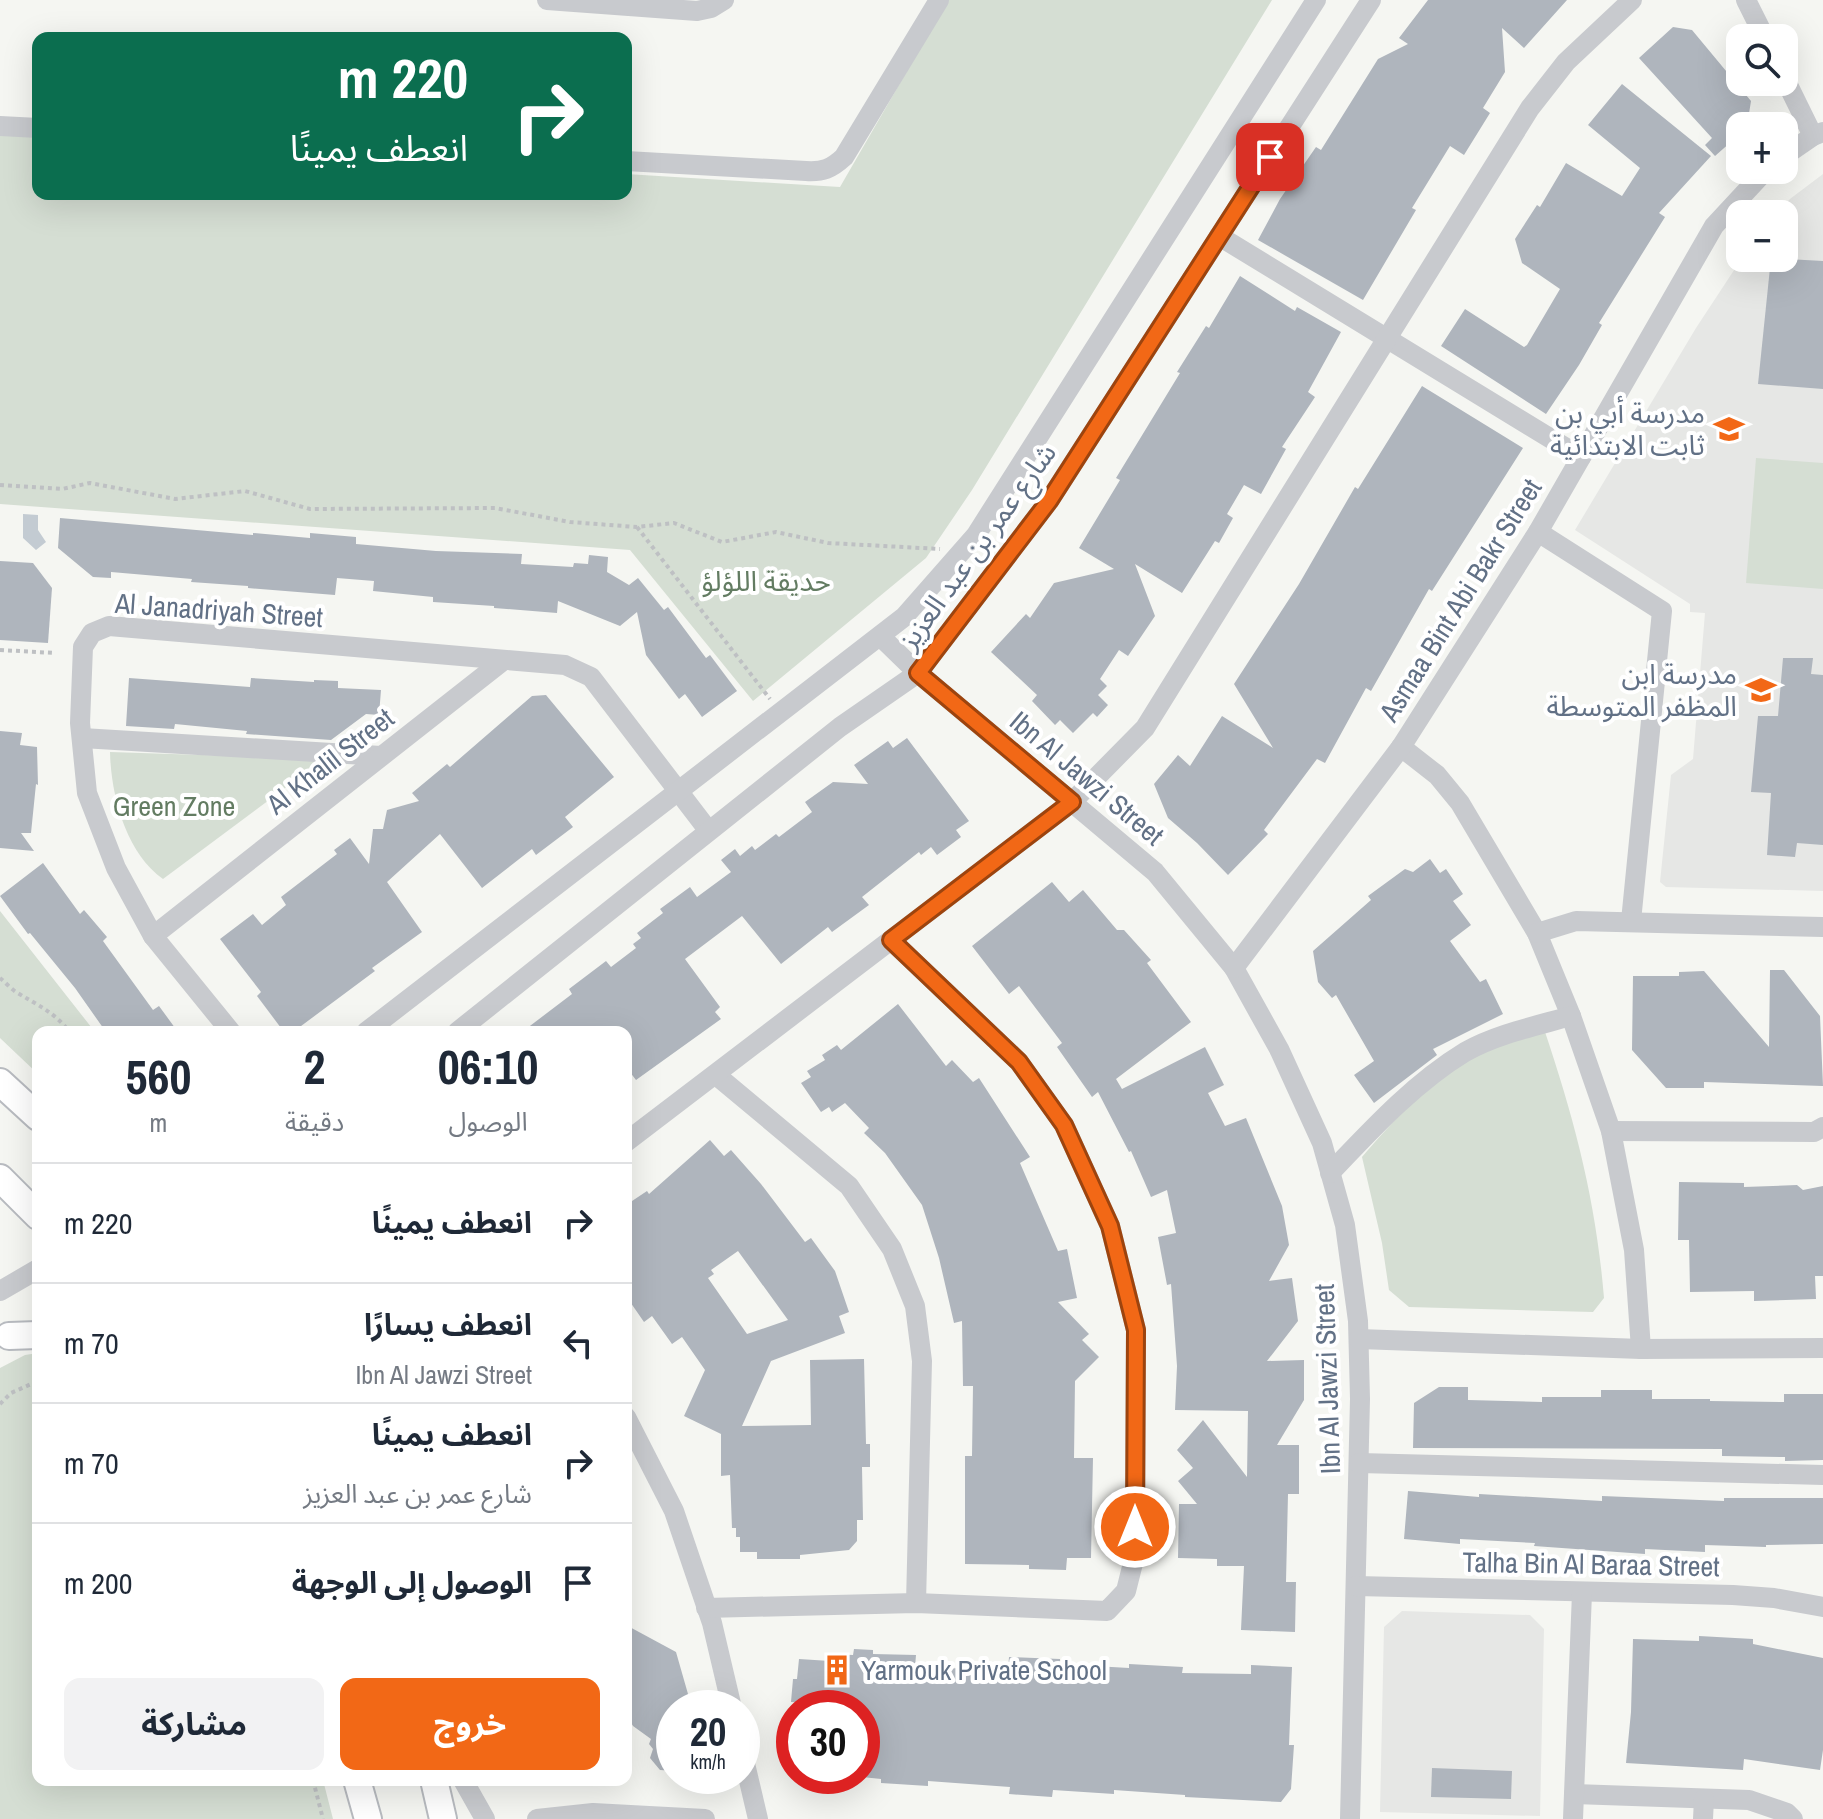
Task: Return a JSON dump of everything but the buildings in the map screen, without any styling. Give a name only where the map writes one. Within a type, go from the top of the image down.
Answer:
[{"type":"main road","points":[[0,1082],[32,1111]]},
{"type":"main road","points":[[0,1178],[32,1210]]},
{"type":"main road","points":[[4,1338],[32,1336]]},
{"type":"main road","points":[[359,1786],[368,1819]]},
{"type":"main road","points":[[435,1786],[443,1819]]},
{"type":"street","points":[[547,0],[697,11],[711,8],[724,0]]},
{"type":"street","points":[[632,161],[821,172],[832,167],[844,157],[939,0]]},
{"type":"street","points":[[379,1026],[904,617],[976,535],[1316,0]]},
{"type":"street","name":"شارع عمر بن عبد العزيز","points":[[464,1026],[840,727],[918,673],[1049,501],[1371,0]]},
{"type":"street","points":[[632,1138],[1072,802],[1145,728],[1530,108],[1566,62],[1632,0]]},
{"type":"street","points":[[1746,0],[1758,24]]},
{"type":"street","points":[[1795,96],[1818,134],[1798,147]]},
{"type":"street","points":[[0,126],[32,128]]},
{"type":"street","name":"Asmaa Bint Abi Bakr Street","points":[[1234,968],[1401,747],[1538,532],[1714,226],[1753,184]]},
{"type":"street","points":[[1219,236],[1581,457]]},
{"type":"street","points":[[1538,532],[1662,611],[1631,921]]},
{"type":"street","name":"Al Janadriyah Street","points":[[226,1026],[153,936],[116,868],[87,793],[80,723],[83,647],[92,633],[109,626],[565,665],[591,677],[708,830]]},
{"type":"street","name":"Ibn Al Jawzi Street","points":[[880,636],[918,673],[1155,872],[1234,968],[1279,1049],[1322,1143],[1345,1225],[1359,1339],[1350,1819]]},
{"type":"street","name":"Al Khalil Street","points":[[153,936],[504,660]]},
{"type":"street","points":[[82,738],[381,756]]},
{"type":"street","points":[[1401,747],[1437,775],[1460,803],[1537,933],[1571,1016],[1611,1131],[1634,1250],[1641,1349]]},
{"type":"street","points":[[1537,933],[1576,921],[1823,927]]},
{"type":"street","points":[[706,1608],[916,1603],[1107,1611],[1126,1591],[1135,1555],[1136,1330],[1110,1226],[1064,1125],[1019,1062],[891,940]]},
{"type":"street","points":[[1330,1173],[1404,1100],[1467,1051],[1501,1037],[1571,1016]]},
{"type":"street","points":[[716,1075],[849,1186],[892,1249],[915,1306],[922,1361],[916,1603]]},
{"type":"street","points":[[1611,1131],[1814,1132],[1823,1127]]},
{"type":"street","points":[[0,1291],[32,1272]]},
{"type":"street","points":[[4,1338],[32,1323]]},
{"type":"street","points":[[1359,1339],[1641,1349],[1823,1348]]},
{"type":"street","points":[[632,1429],[674,1511],[712,1623],[728,1690]]},
{"type":"street","points":[[1359,1463],[1823,1475]]},
{"type":"street","name":"Talha Bin Al Baraa Street","points":[[1356,1586],[1760,1597],[1823,1607]]},
{"type":"street","points":[[1573,1819],[1582,1593]]},
{"type":"street","points":[[466,1786],[485,1819]]},
{"type":"street","points":[[752,1794],[758,1819]]},
{"type":"street","points":[[1574,1794],[1704,1809],[1749,1800],[1787,1813],[1793,1819]]},
{"type":"street","points":[[537,1819],[593,1813],[705,1819]]},
{"type":"path","points":[[0,485],[62,489],[90,483],[175,499],[245,491],[310,509],[495,508],[570,522],[637,527],[674,523],[722,542],[776,532],[807,536],[828,543],[962,550]]},
{"type":"path","points":[[637,527],[780,713]]},
{"type":"path","points":[[0,650],[55,653]]},
{"type":"path","points":[[0,978],[46,1009],[64,1026]]},
{"type":"path","points":[[0,1404],[11,1393],[32,1384]]},
{"type":"path","points":[[315,1786],[323,1819]]},
{"type":"shaded area","name":"مدرسة أبي بن ثابت الابتدائية","points":[[1823,174],[1823,891],[1666,887],[1660,882],[1671,775],[1693,759],[1705,613],[1690,612],[1690,604],[1575,530],[1733,272],[1798,272],[1798,200],[1790,199]]},
{"type":"shaded area","points":[[23,514],[38,515],[38,530],[46,542],[36,550],[23,538]]},
{"type":"shaded area","points":[[1402,1611],[1530,1615],[1544,1629],[1540,1816],[1380,1812],[1384,1627]]},
{"type":"green space","name":"حديقة اللؤلؤ","points":[[948,0],[1272,0],[972,490],[926,558],[753,701],[630,550],[0,504],[0,135],[32,137],[32,200],[632,200],[632,174],[840,187]]},
{"type":"green space","points":[[1756,458],[1823,463],[1823,589],[1746,583]]},
{"type":"green space","name":"Green Zone","points":[[110,752],[324,759],[163,879],[150,868],[130,839],[117,805]]},
{"type":"green space","points":[[0,911],[90,1026],[32,1026],[32,1068],[0,1038]]},
{"type":"green space","points":[[1544,1029],[1583,1162],[1596,1228],[1604,1298],[1593,1312],[1409,1307],[1389,1290],[1382,1243],[1362,1157],[1411,1104],[1453,1070],[1486,1051]]},
{"type":"green space","points":[[32,1354],[32,1786],[325,1786],[333,1819],[0,1819],[0,1368]]},
{"type":"place","name":"مدرسة أبي بن ثابت الابتدائية","points":[[1729,429]]},
{"type":"place","name":"مدرسة ابن المظفر المتوسطة","points":[[1761,690]]},
{"type":"place","name":"Yarmouk Private School","points":[[837,1670]]},
{"type":"route","points":[[1135,1527],[1136,1330],[1110,1226],[1064,1125],[1019,1062],[891,940],[1072,802],[918,673],[1049,501],[1270,157]]}]
